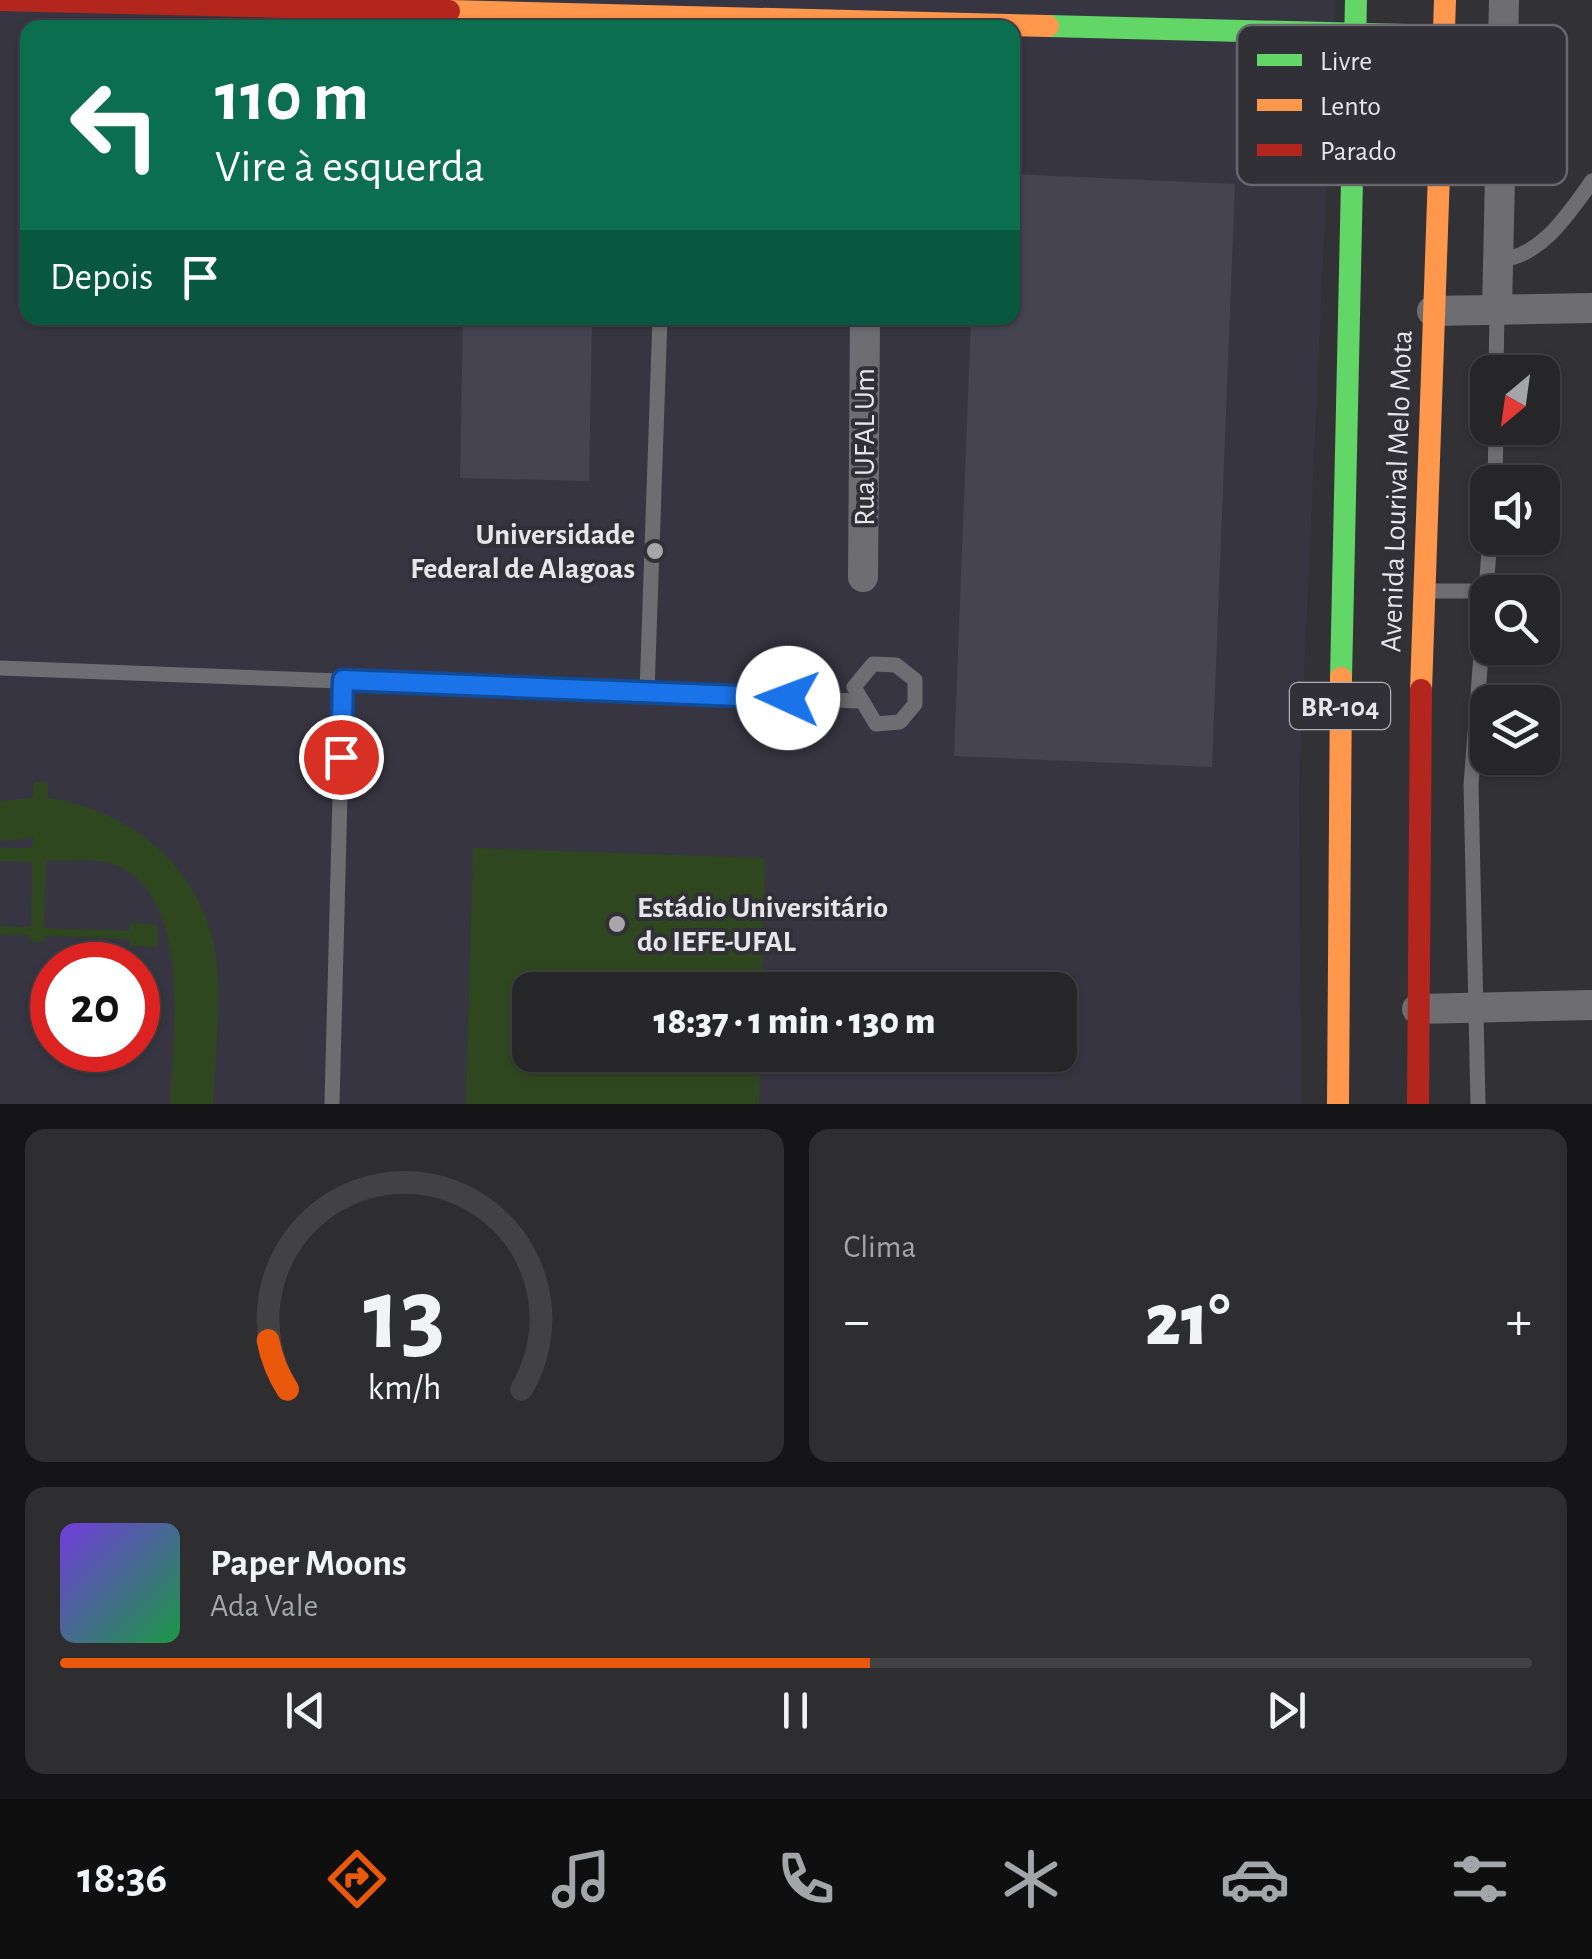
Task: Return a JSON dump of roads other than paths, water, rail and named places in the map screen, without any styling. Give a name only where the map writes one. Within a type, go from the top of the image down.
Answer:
[{"type":"main road","points":[[0,0],[536,7],[653,20]]},
{"type":"main road","name":"Avenida Lourival Melo Mota","points":[[1444,25],[1445,0]]},
{"type":"main road","points":[[681,20],[733,10],[823,20]]},
{"type":"main road","points":[[1020,22],[1100,21],[1237,28]]},
{"type":"main road","name":"Avenida Lourival Melo Mota","points":[[1338,1104],[1338,798],[1352,185]]},
{"type":"main road","name":"Avenida Lourival Melo Mota","points":[[1418,1104],[1424,591],[1437,185]]},
{"type":"street","points":[[1503,25],[1504,0]]},
{"type":"street","points":[[1497,310],[1499,185]]},
{"type":"street","points":[[1432,311],[1592,308]]},
{"type":"street","name":"Rua UFAL Um","points":[[863,577],[865,325]]},
{"type":"street","points":[[1417,1009],[1592,1005]]},
{"type":"lane","points":[[1497,260],[1516,260],[1563,223],[1592,181]]},
{"type":"lane","points":[[1496,355],[1497,310]]},
{"type":"lane","points":[[647,692],[660,325]]},
{"type":"lane","points":[[1424,591],[1470,591]]},
{"type":"lane","points":[[873,664],[896,665],[915,680],[915,704],[900,722],[876,724],[858,700],[854,687],[873,664]]},
{"type":"lane","points":[[1478,1104],[1471,785],[1479,665]]},
{"type":"lane","points":[[0,668],[858,700]]},
{"type":"lane","points":[[332,1104],[343,680]]},
{"type":"place","name":"Universidade Federal de Alagoas","points":[[655,551]]},
{"type":"place","name":"Estádio Universitário do IEFE-UFAL","points":[[617,924]]}]
